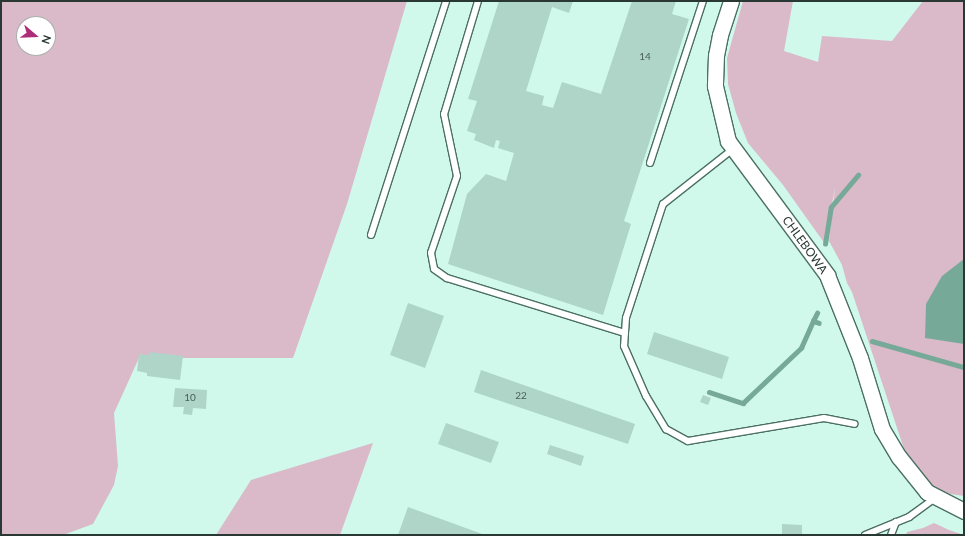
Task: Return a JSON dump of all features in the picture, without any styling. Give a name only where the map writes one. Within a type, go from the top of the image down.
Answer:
[{"type":"street","name":"CHLEBOWA","points":[[731,1],[718,42],[716,86],[728,141],[827,275],[860,358],[882,429],[899,457],[927,492],[935,498],[964,511]]},
{"type":"lane","points":[[371,236],[446,1]]},
{"type":"lane","points":[[478,1],[444,114],[457,176],[431,253],[434,269],[447,278],[625,332]]},
{"type":"lane","points":[[650,163],[703,1]]},
{"type":"lane","points":[[733,149],[663,204],[626,318],[624,346],[646,396],[666,429],[688,441],[824,418],[854,424]]},
{"type":"lane","points":[[865,535],[910,517],[935,498]]},
{"type":"lane","points":[[891,535],[896,522]]},
{"type":"shaded area","points":[[1,1],[407,1],[347,204],[293,358],[139,358],[114,413],[118,466],[114,485],[93,524],[63,535],[1,535]]},
{"type":"shaded area","points":[[743,1],[793,1],[784,51],[818,62],[822,36],[892,41],[923,1],[964,1],[964,496],[944,493],[933,489],[904,449],[852,292],[847,283],[842,265],[829,241],[835,187],[825,244],[783,185],[748,143],[736,113],[728,84],[727,58]]},
{"type":"shaded area","points":[[964,259],[964,344],[925,338],[926,304],[942,276]]},
{"type":"shaded area","points":[[373,443],[340,535],[216,535],[251,480]]},
{"type":"shaded area","points":[[934,523],[964,535],[906,535],[907,532],[923,528]]},
{"type":"building","points":[[499,1],[573,1],[569,13],[552,7],[526,91],[544,96],[542,105],[553,108],[562,82],[601,94],[632,1],[676,1],[672,14],[689,19],[624,221],[631,224],[603,315],[448,264],[467,194],[486,174],[506,181],[514,153],[498,148],[500,141],[496,140],[494,148],[474,140],[476,134],[467,131],[477,101],[468,99]]},
{"type":"building","points":[[408,303],[444,316],[425,368],[390,355]]},
{"type":"building","points":[[654,332],[729,357],[722,379],[647,354]]},
{"type":"building","points":[[149,352],[183,356],[180,380],[147,376],[147,373],[137,371],[139,354],[149,355]]},
{"type":"building","points":[[481,370],[635,424],[628,444],[474,392]]},
{"type":"building","points":[[175,388],[207,390],[206,409],[193,408],[192,415],[183,414],[184,407],[173,407]]},
{"type":"building","points":[[703,395],[711,398],[708,405],[700,402]]},
{"type":"building","points":[[446,423],[499,442],[491,463],[438,444]]},
{"type":"building","points":[[550,445],[584,456],[581,466],[547,454]]},
{"type":"building","points":[[408,507],[485,535],[398,535]]},
{"type":"building","points":[[782,524],[802,525],[802,534],[782,534]]},
{"type":"waterway","points":[[825,244],[831,207],[858,175]]},
{"type":"waterway","points":[[813,321],[817,313]]},
{"type":"waterway","points":[[709,392],[743,403],[801,348],[813,321],[819,323]]},
{"type":"waterway","points":[[872,341],[964,367]]}]
